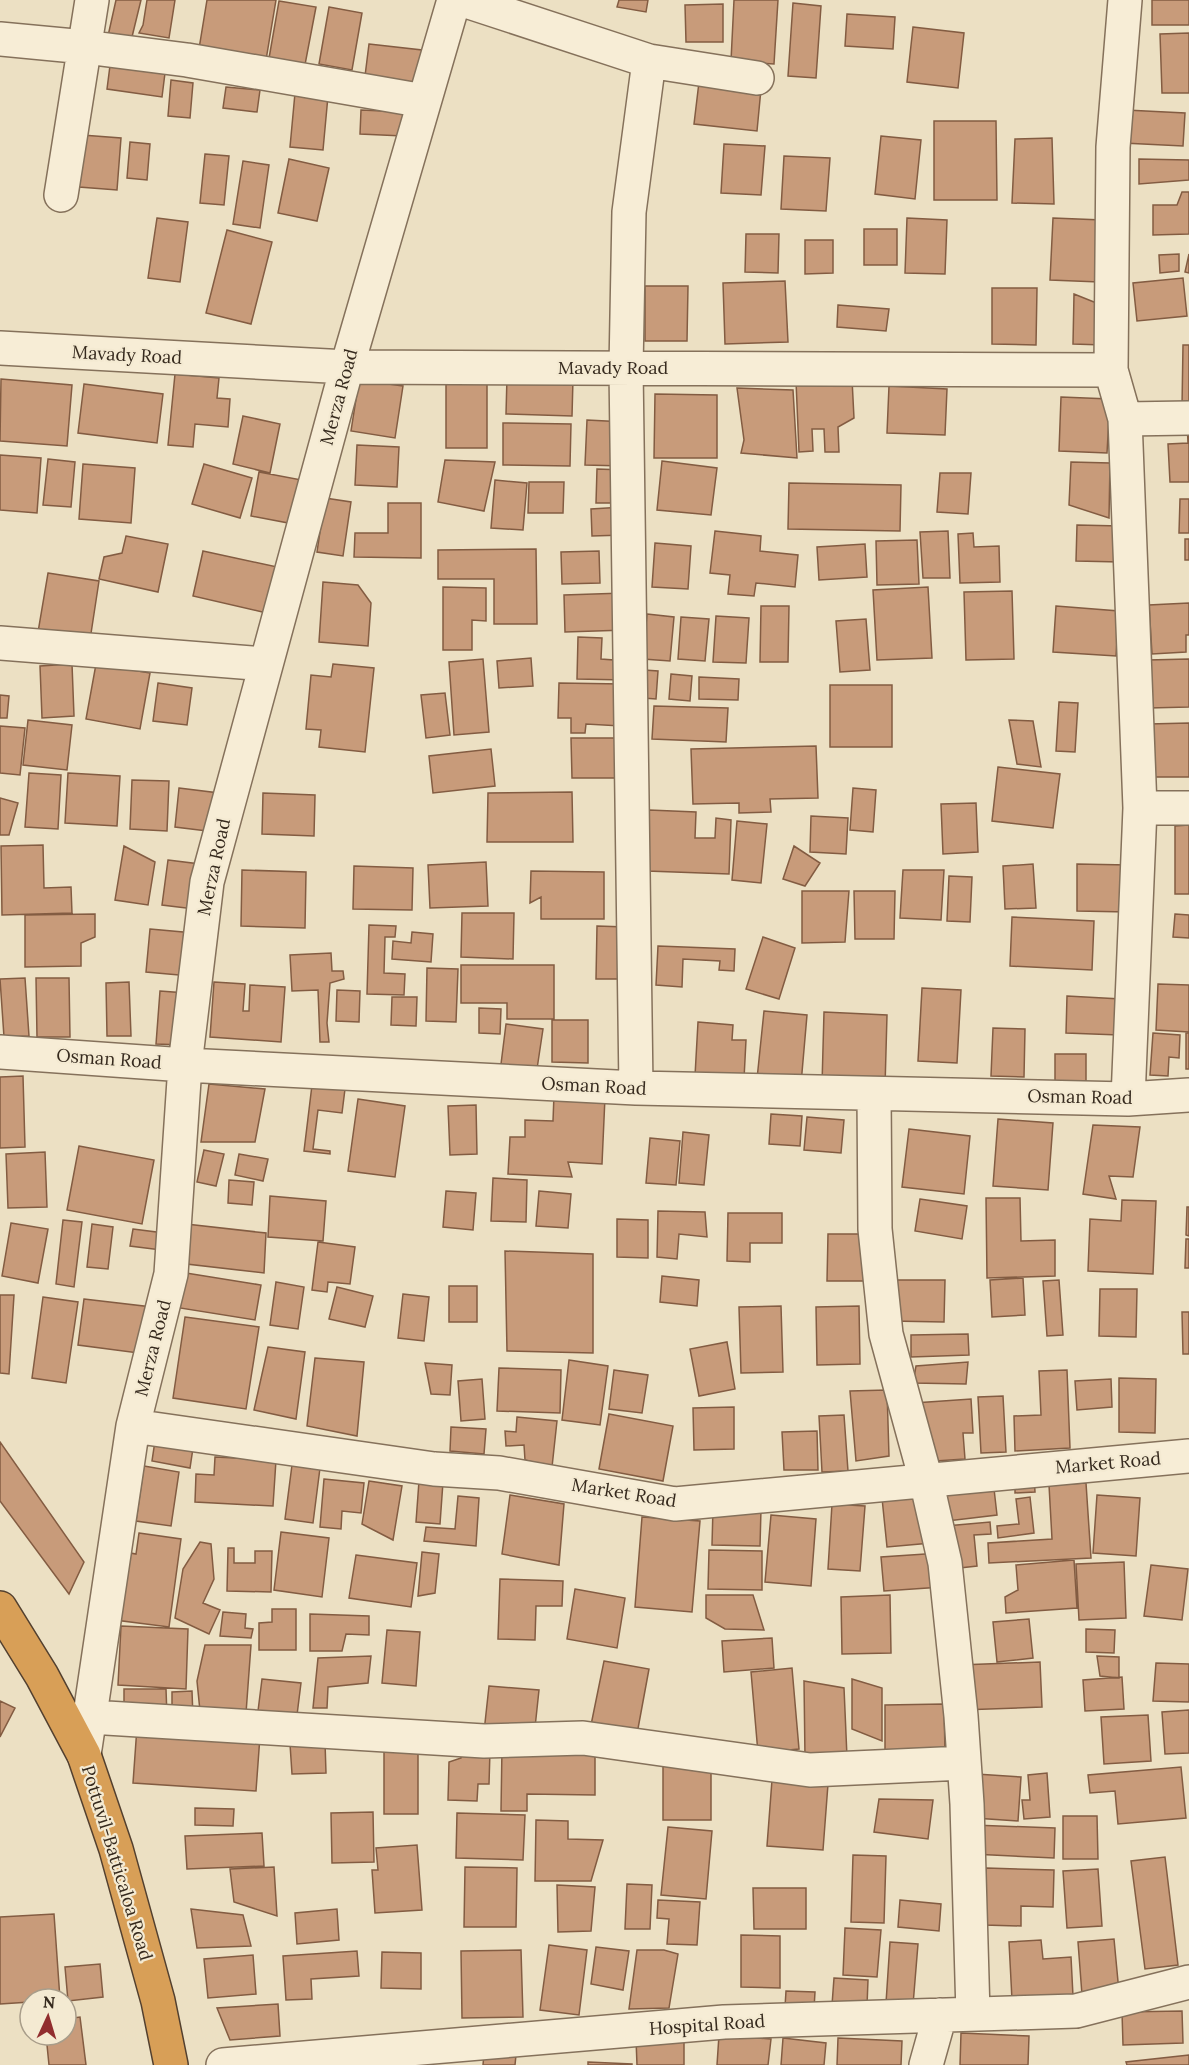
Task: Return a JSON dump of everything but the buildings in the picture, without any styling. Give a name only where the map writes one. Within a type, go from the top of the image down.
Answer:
[{"type":"highway","name":"Pottuvil-Batticaloa Road","points":[[0,1608],[42,1676],[84,1755],[116,1850],[158,2001],[171,2065]]},
{"type":"street","points":[[61,195],[92,0]]},
{"type":"street","name":"Merza Road","points":[[84,1755],[134,1426],[171,1274],[185,1065],[207,882],[346,367],[454,0]]},
{"type":"street","points":[[464,0],[648,61],[757,78]]},
{"type":"street","points":[[1125,0],[1113,147],[1111,370],[1125,419],[1140,808],[1128,1099]]},
{"type":"street","points":[[0,39],[187,60],[424,100]]},
{"type":"street","points":[[636,1088],[626,368],[628,212],[648,61]]},
{"type":"street","name":"Mavady Road","points":[[0,348],[346,367],[1111,370]]},
{"type":"street","points":[[1125,419],[1189,418]]},
{"type":"street","points":[[0,643],[266,664]]},
{"type":"street","points":[[1140,808],[1189,808]]},
{"type":"street","name":"Osman Road","points":[[0,1052],[185,1065],[636,1088],[1128,1099],[1189,1095]]},
{"type":"street","points":[[874,1094],[875,1229],[886,1334],[926,1480],[945,1563],[964,1763],[973,2014]]},
{"type":"street","name":"Market Road","points":[[134,1426],[434,1469],[499,1473],[675,1504],[1189,1456]]},
{"type":"street","points":[[90,1717],[484,1741],[583,1738],[810,1770],[964,1763]]},
{"type":"street","name":"Hospital Road","points":[[223,2065],[724,2022],[1076,2012],[1189,1982]]},
{"type":"street","points":[[926,2065],[940,2015]]}]
